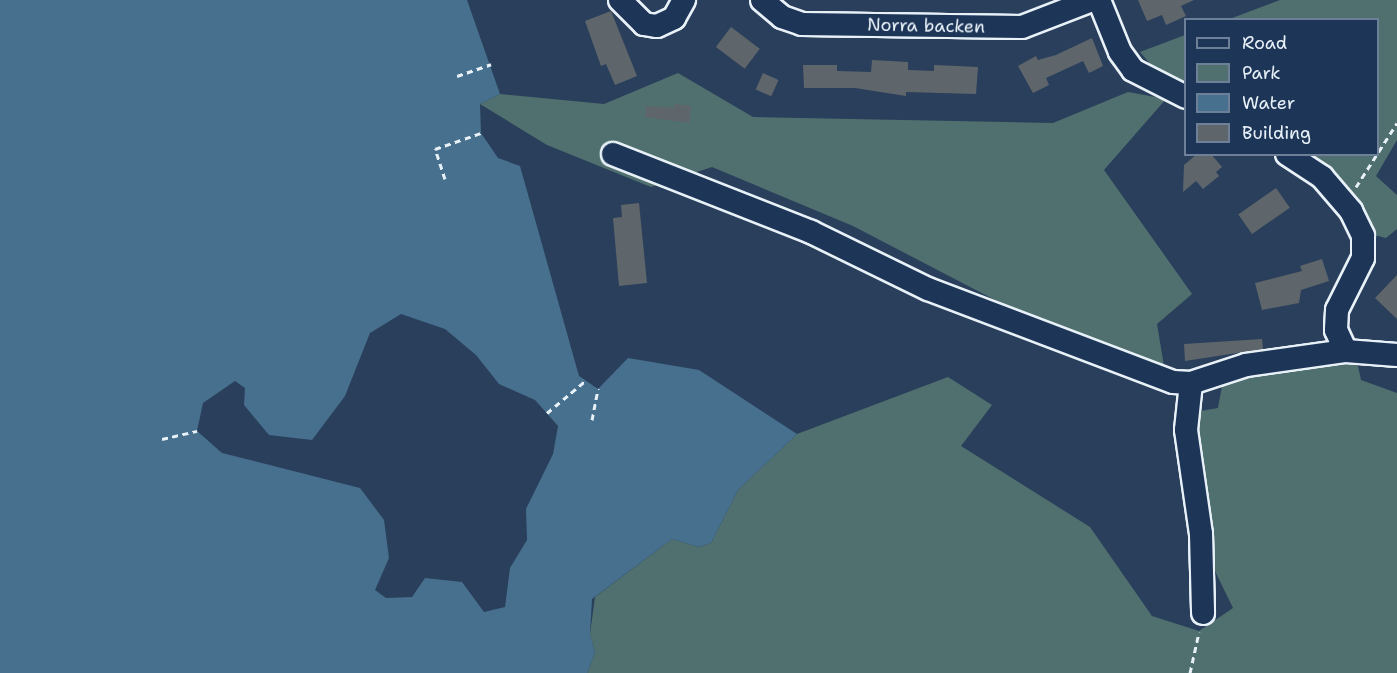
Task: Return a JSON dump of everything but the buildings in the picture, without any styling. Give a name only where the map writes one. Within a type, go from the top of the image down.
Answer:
[{"type":"street","points":[[620,0],[644,24],[657,26],[674,18],[684,0]]},
{"type":"street","name":"Norra backen","points":[[762,0],[782,17],[802,24],[1022,27],[1092,0]]},
{"type":"street","points":[[1099,0],[1120,52],[1133,70],[1184,96]]},
{"type":"street","points":[[613,154],[811,231],[928,289],[1144,374],[1191,383],[1246,365],[1346,351],[1397,355]]},
{"type":"street","points":[[1290,156],[1322,177],[1344,202],[1363,236],[1363,258],[1336,310],[1336,330],[1346,351]]},
{"type":"street","points":[[1191,383],[1186,430],[1201,534],[1203,613]]},
{"type":"path","points":[[457,75],[491,63]]},
{"type":"path","points":[[1379,156],[1397,123]]},
{"type":"path","points":[[445,179],[435,149],[481,133]]},
{"type":"path","points":[[1344,202],[1379,156]]},
{"type":"path","points":[[547,413],[585,381]]},
{"type":"path","points":[[592,420],[597,389]]},
{"type":"path","points":[[162,439],[197,431]]},
{"type":"path","points":[[1190,673],[1203,613]]},
{"type":"green space","points":[[1280,0],[1397,0],[1397,140],[1376,176],[1397,195],[1397,229],[1386,238],[1374,235],[1360,203],[1314,156],[1379,156],[1379,18],[1232,18]]},
{"type":"green space","points":[[1184,35],[1184,85],[1158,73],[1140,52]]},
{"type":"green space","points":[[678,73],[753,117],[1053,123],[1128,92],[1166,99],[1104,170],[1192,294],[1157,324],[1164,366],[997,301],[853,226],[712,167],[651,187],[547,145],[480,104],[500,94],[604,104]]},
{"type":"green space","points":[[1356,357],[1361,380],[1397,393],[1397,673],[587,673],[595,653],[590,634],[595,597],[672,539],[699,547],[711,543],[738,490],[797,434],[948,377],[992,405],[961,446],[1090,527],[1152,616],[1199,631],[1233,608],[1214,569],[1195,412],[1218,408],[1222,386],[1255,372]]},
{"type":"water","points":[[0,0],[467,0],[500,94],[480,104],[481,133],[498,158],[520,166],[579,376],[598,389],[628,358],[699,370],[797,434],[738,490],[711,543],[699,547],[672,539],[592,599],[590,634],[595,653],[587,673],[0,673]],"holes":[[[401,314],[445,329],[476,355],[499,384],[535,400],[558,426],[553,454],[526,509],[527,540],[510,568],[505,607],[484,612],[462,582],[425,578],[412,597],[386,598],[375,590],[389,558],[384,520],[360,488],[222,453],[197,431],[203,403],[235,381],[245,388],[244,405],[269,435],[312,440],[345,396],[370,333]]]}]
